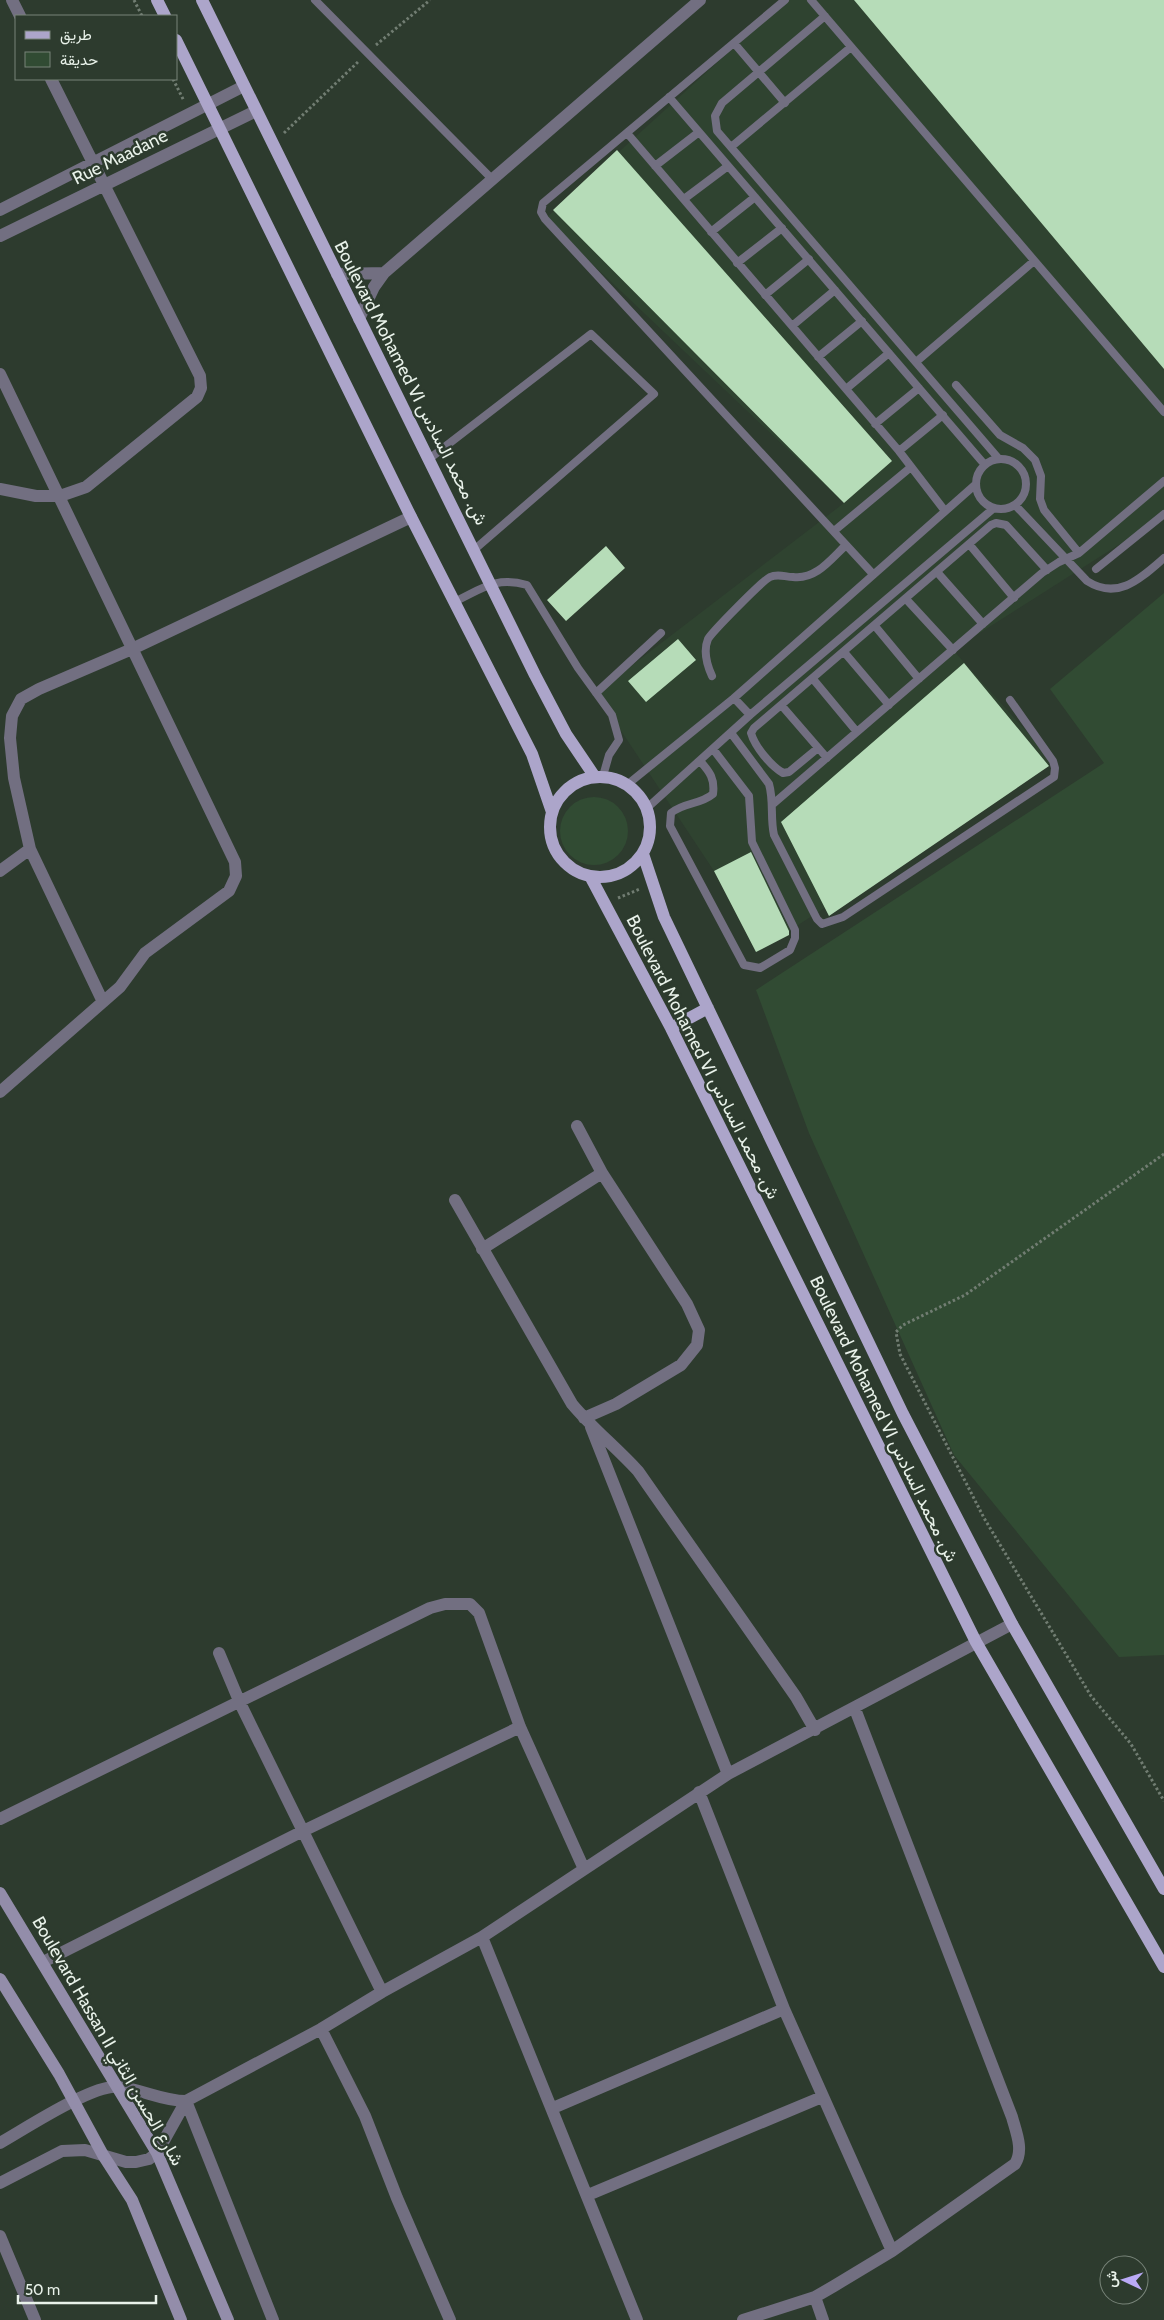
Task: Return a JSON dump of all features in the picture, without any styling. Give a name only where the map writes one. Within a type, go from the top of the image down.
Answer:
[{"type":"main road","points":[[157,0],[164,15]]},
{"type":"main road","name":"Boulevard Mohamed VI ش. محمد السادس","points":[[202,0],[566,734],[599,776]]},
{"type":"main road","points":[[178,44],[411,517],[532,754],[552,812]]},
{"type":"main road","points":[[599,776],[628,784],[639,794],[647,808],[650,831],[642,854],[629,868],[610,876],[590,876],[575,870],[562,860],[553,845],[550,829],[552,812],[559,797],[571,785],[586,778],[599,776]]},
{"type":"main road","name":"Boulevard Mohamed VI ش. محمد السادس","points":[[642,854],[664,917],[903,1414],[1012,1624],[1164,1889]]},
{"type":"main road","name":"Boulevard Mohamed VI ش. محمد السادس","points":[[590,876],[671,1028],[976,1642],[1164,1967]]},
{"type":"main road","points":[[671,1028],[708,1008]]},
{"type":"main road","name":"Boulevard Hassan II شارع الحسن الثاني","points":[[0,1893],[119,2087],[157,2153],[228,2320]]},
{"type":"main road","points":[[0,1979],[74,2101],[103,2155],[132,2200],[181,2320]]},
{"type":"street","points":[[12,0],[20,15]]},
{"type":"street","points":[[360,319],[374,287],[384,273],[491,178],[700,0]]},
{"type":"street","points":[[0,489],[36,496],[60,496],[86,486],[197,397],[202,388],[200,376],[52,80]]},
{"type":"street","name":"Rue Maadane","points":[[0,210],[244,86]]},
{"type":"street","name":"Rue Maadane","points":[[0,236],[256,110]]},
{"type":"street","points":[[337,274],[384,273]]},
{"type":"street","points":[[0,374],[235,862],[236,876],[229,891],[146,953],[120,987],[0,1092]]},
{"type":"street","points":[[103,1002],[30,849],[14,778],[10,738],[12,716],[21,699],[39,689],[132,649],[411,517]]},
{"type":"street","points":[[0,871],[30,849]]},
{"type":"street","points":[[577,1126],[602,1173],[687,1304],[699,1330],[697,1345],[681,1365],[587,1422]]},
{"type":"street","points":[[482,1249],[602,1173]]},
{"type":"street","points":[[455,1200],[551,1371],[587,1422],[728,1774]]},
{"type":"street","points":[[587,1422],[612,1443],[638,1470],[796,1697],[815,1730]]},
{"type":"street","points":[[0,1820],[430,1608],[445,1604],[470,1604],[479,1613],[520,1726],[584,1869]]},
{"type":"street","points":[[0,2143],[99,2088],[119,2087],[170,2101],[186,2101],[321,2029],[382,1992],[482,1937],[728,1774],[815,1730],[1012,1624]]},
{"type":"street","points":[[219,1653],[240,1703],[382,1992]]},
{"type":"street","points":[[743,2320],[815,2297],[892,2250],[1015,2164],[1020,2150],[1012,2117],[854,1709]]},
{"type":"street","points":[[43,1962],[303,1831],[520,1726]]},
{"type":"street","points":[[699,1792],[784,2009],[892,2250]]},
{"type":"street","points":[[482,1937],[553,2108],[637,2320]]},
{"type":"street","points":[[553,2108],[784,2009]]},
{"type":"street","points":[[321,2029],[365,2116],[396,2198],[450,2320]]},
{"type":"street","points":[[588,2195],[822,2097]]},
{"type":"street","points":[[0,2183],[62,2151],[85,2150],[136,2162],[149,2159],[157,2153],[186,2101]]},
{"type":"street","points":[[186,2101],[273,2320]]},
{"type":"street","points":[[0,2236],[35,2320]]},
{"type":"street","points":[[815,2297],[823,2320]]},
{"type":"lane","points":[[315,0],[491,178]]},
{"type":"lane","points":[[785,0],[543,203],[541,207],[542,216],[872,574]]},
{"type":"lane","points":[[811,0],[1164,412]]},
{"type":"lane","points":[[825,16],[722,102],[715,116],[717,130],[999,459]]},
{"type":"lane","points":[[734,43],[785,103]]},
{"type":"lane","points":[[731,147],[851,47]]},
{"type":"lane","points":[[669,97],[985,465]]},
{"type":"lane","points":[[655,166],[699,132]]},
{"type":"lane","points":[[627,133],[899,451],[945,511]]},
{"type":"lane","points":[[684,200],[728,166]]},
{"type":"lane","points":[[711,232],[755,197]]},
{"type":"lane","points":[[737,262],[782,228]]},
{"type":"lane","points":[[765,295],[808,259]]},
{"type":"lane","points":[[916,362],[1034,261]]},
{"type":"lane","points":[[792,326],[835,290]]},
{"type":"lane","points":[[818,357],[862,321]]},
{"type":"lane","points":[[430,459],[591,334],[654,394],[474,550]]},
{"type":"lane","points":[[846,390],[889,353]]},
{"type":"lane","points":[[956,385],[1000,435],[1022,448],[1035,460],[1041,476],[1040,499],[1044,510],[1079,553]]},
{"type":"lane","points":[[875,424],[919,388]]},
{"type":"lane","points":[[899,451],[942,415]]},
{"type":"lane","points":[[999,459],[1010,461],[1019,467],[1024,476],[1024,492],[1014,505],[1004,509],[994,508],[984,503],[978,494],[976,484],[978,473],[985,465],[999,459]]},
{"type":"lane","points":[[834,531],[911,467]]},
{"type":"lane","points":[[773,804],[1047,570],[1079,553],[1164,481]]},
{"type":"lane","points":[[628,784],[734,698],[976,484]]},
{"type":"lane","points":[[1014,505],[1087,581],[1104,589],[1132,584],[1164,558]]},
{"type":"lane","points":[[647,808],[750,715],[994,508]]},
{"type":"lane","points":[[1096,569],[1164,514]]},
{"type":"lane","points":[[818,748],[789,772],[783,773],[778,770],[753,740],[751,733],[754,728],[782,706],[991,525],[1001,523],[1006,525],[1047,570]]},
{"type":"lane","points":[[712,676],[706,655],[709,638],[761,585],[774,575],[802,578],[817,572],[846,544]]},
{"type":"lane","points":[[969,544],[1014,598]]},
{"type":"lane","points":[[937,572],[983,624]]},
{"type":"lane","points":[[454,602],[492,584],[509,580],[527,585],[612,716],[619,740],[599,776]]},
{"type":"lane","points":[[906,599],[953,650]]},
{"type":"lane","points":[[875,626],[919,679]]},
{"type":"lane","points":[[596,693],[661,633]]},
{"type":"lane","points":[[844,652],[889,705]]},
{"type":"lane","points":[[813,679],[857,732]]},
{"type":"lane","points":[[734,698],[750,715]]},
{"type":"lane","points":[[731,733],[765,776],[772,794],[774,835],[817,919],[822,924],[843,917],[1054,776],[1055,768],[1052,761],[1010,700]]},
{"type":"lane","points":[[782,706],[826,758]]},
{"type":"lane","points":[[700,761],[711,773],[715,782],[713,794],[705,801],[679,806],[671,813],[670,826],[744,965],[760,968],[790,950],[795,938],[795,930],[752,842],[749,796],[713,749]]},
{"type":"path","points":[[134,0],[142,15]]},
{"type":"path","points":[[272,144],[367,53],[430,0]]},
{"type":"path","points":[[174,80],[190,113]]},
{"type":"path","points":[[604,904],[652,884]]},
{"type":"path","points":[[1164,1154],[965,1295],[903,1324],[897,1330],[896,1337],[909,1374],[984,1518],[1092,1696],[1132,1744],[1164,1801]]},
{"type":"shaded area","points":[[786,0],[1164,0],[1164,516],[953,650],[1053,761],[756,952],[714,871],[596,693],[844,503],[545,219]]},
{"type":"green space","points":[[1164,593],[1164,1655],[1119,1657],[954,1455],[809,1133],[756,990],[1104,763],[1050,689]]},
{"type":"green space","points":[[587,797],[601,797],[613,802],[623,812],[628,824],[628,838],[623,850],[613,860],[601,865],[587,865],[575,860],[565,850],[560,838],[560,824],[565,812],[575,802]]},
{"type":"building","points":[[854,0],[1164,0],[1164,369]]},
{"type":"building","points":[[617,150],[892,461],[844,503],[553,210]]},
{"type":"building","points":[[606,546],[625,568],[566,621],[547,600]]},
{"type":"building","points":[[678,639],[696,660],[646,702],[628,681]]},
{"type":"building","points":[[964,663],[1049,766],[829,916],[781,822]]},
{"type":"building","points":[[751,852],[789,931],[789,935],[756,952],[714,871]]}]
